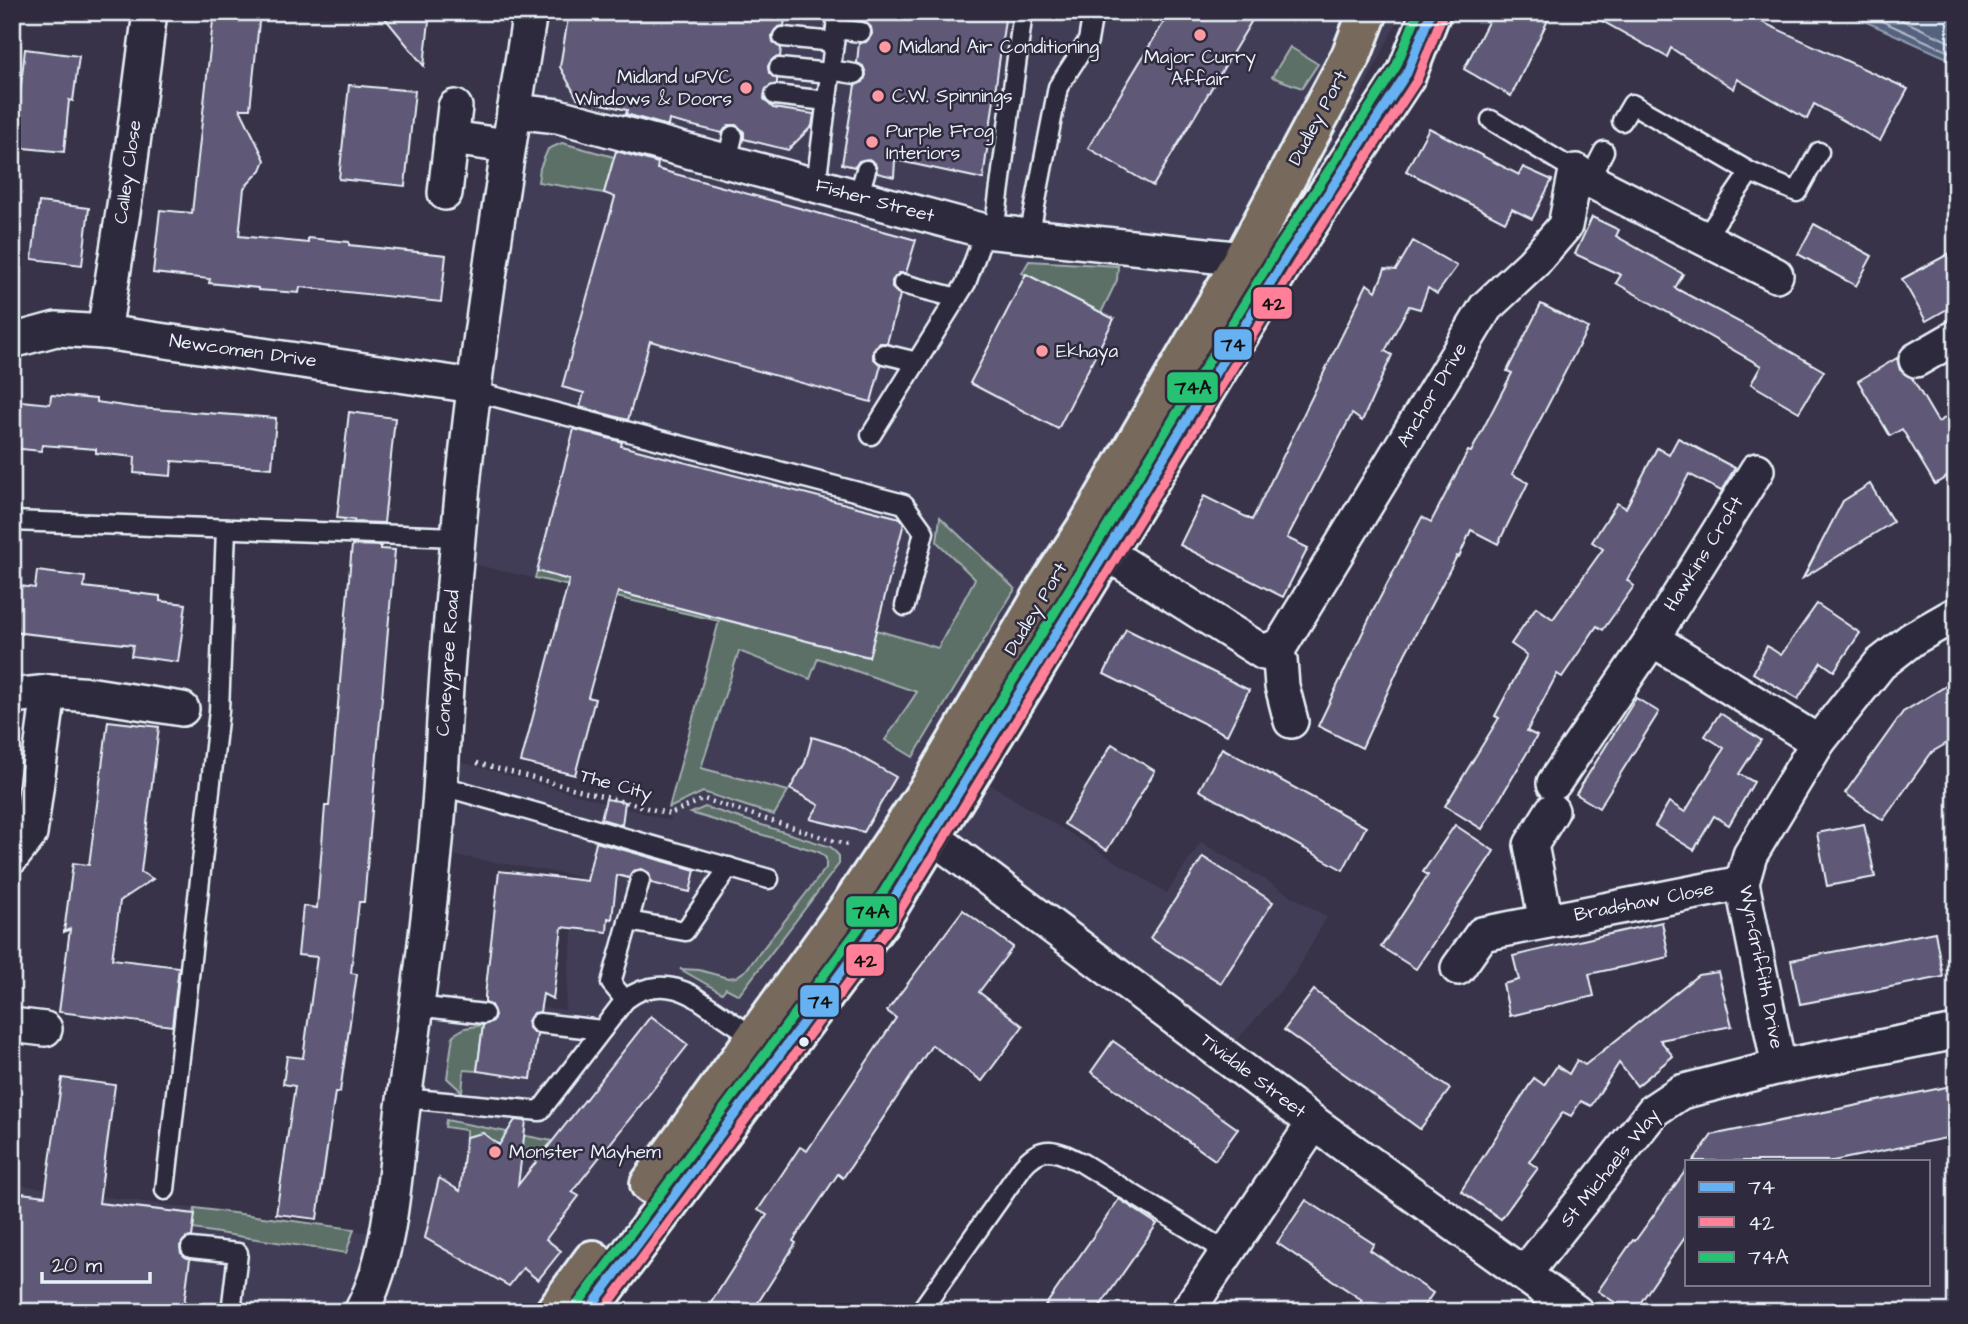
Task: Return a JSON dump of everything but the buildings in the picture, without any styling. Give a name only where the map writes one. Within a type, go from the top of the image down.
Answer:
[{"type":"highway","name":"Dudley Port","points":[[555,1312],[768,1046],[881,919],[925,822],[1023,631],[1243,259],[1351,56],[1368,12]]},
{"type":"highway","name":"Dudley Port","points":[[925,822],[1105,552],[1257,304],[1407,73],[1431,12]]},
{"type":"highway","points":[[1257,304],[1254,278],[1243,259],[1268,257],[1286,227],[1318,209]]},
{"type":"highway","points":[[1023,631],[1043,625],[1089,553],[1105,552],[1096,510]]},
{"type":"highway","points":[[864,854],[901,862],[925,822]]},
{"type":"highway","name":"Dudley Port","points":[[587,1312],[768,1046],[864,854]]},
{"type":"street","name":"Calley Close","points":[[104,332],[129,174],[150,12]]},
{"type":"street","name":"Coneygree Road","points":[[360,1312],[374,1286],[386,1235],[417,1006],[441,769],[458,537],[473,388],[530,12]]},
{"type":"street","name":"Fisher Street","points":[[514,111],[558,116],[730,149],[816,185],[862,183],[990,232],[1243,259]]},
{"type":"street","points":[[445,193],[453,122],[508,146]]},
{"type":"street","points":[[1590,167],[1705,238],[1776,275]]},
{"type":"street","name":"Anchor Drive","points":[[1273,648],[1282,645],[1486,307],[1533,263],[1564,226],[1590,167]]},
{"type":"street","name":"Newcomen Drive","points":[[12,341],[56,329],[104,332],[473,388]]},
{"type":"street","points":[[1916,360],[1956,337]]},
{"type":"street","name":"Hawkins Croft","points":[[1553,797],[1757,470]]},
{"type":"street","points":[[1105,552],[1264,653],[1273,648],[1280,660],[1282,687],[1291,721]]},
{"type":"street","name":"Wyn-Griffith Drive","points":[[1779,1067],[1742,883],[1750,855],[1818,742],[1880,664],[1912,639],[1956,614]]},
{"type":"street","points":[[1652,639],[1818,742]]},
{"type":"street","points":[[12,857],[30,834],[49,692]]},
{"type":"street","points":[[12,695],[49,692],[94,695],[182,709]]},
{"type":"street","name":"Bradshaw Close","points":[[1546,921],[1531,845],[1553,797]]},
{"type":"street","name":"Tividale Street","points":[[925,822],[1314,1123],[1576,1312]]},
{"type":"street","name":"Bradshaw Close","points":[[1458,968],[1482,934],[1742,883]]},
{"type":"street","points":[[12,1025],[45,1029]]},
{"type":"street","name":"St Michaels Way","points":[[1525,1273],[1654,1110],[1681,1092],[1779,1067],[1956,1032]]},
{"type":"street","points":[[1187,1312],[1314,1123]]},
{"type":"lane","points":[[871,435],[966,283],[990,232],[1009,55],[1023,12]]},
{"type":"lane","points":[[1029,237],[1058,87],[1088,41],[1093,12]]},
{"type":"lane","points":[[783,37],[836,28],[861,32]]},
{"type":"lane","points":[[816,185],[836,28]]},
{"type":"lane","points":[[779,68],[855,74]]},
{"type":"lane","points":[[775,95],[827,101]]},
{"type":"lane","points":[[1622,121],[1632,103],[1750,172],[1797,192],[1819,152]]},
{"type":"lane","points":[[1490,120],[1590,167]]},
{"type":"lane","points":[[1705,238],[1750,172]]},
{"type":"lane","points":[[903,284],[957,298]]},
{"type":"lane","points":[[884,354],[916,362]]},
{"type":"lane","points":[[473,388],[678,453],[843,496],[904,505],[924,532],[905,606]]},
{"type":"lane","points":[[12,521],[458,537]]},
{"type":"lane","points":[[165,1190],[219,711],[226,529]]},
{"type":"lane","points":[[441,769],[769,879]]},
{"type":"lane","points":[[628,922],[685,931],[729,867]]},
{"type":"lane","points":[[625,1000],[611,983],[639,880]]},
{"type":"lane","points":[[404,1098],[540,1111],[625,1000],[637,990],[661,986],[683,990],[768,1046]]},
{"type":"lane","points":[[417,1006],[484,1014]]},
{"type":"lane","points":[[539,1023],[602,1030]]},
{"type":"lane","points":[[920,1312],[1023,1166],[1030,1157],[1043,1150],[1057,1151],[1082,1163],[1227,1252]]},
{"type":"lane","points":[[191,1248],[238,1253],[231,1312]]},
{"type":"path","name":"The City","points":[[441,769],[670,814],[704,799],[864,854]]},
{"type":"shaded area","points":[[530,12],[1402,12],[1367,82],[1286,227],[960,766],[1167,893],[1201,842],[1327,917],[1294,975],[1224,1055],[933,837],[570,1312],[12,1312],[12,1184],[386,1235],[419,994],[565,1010],[578,876],[433,852],[442,757],[671,821],[669,808],[719,621],[456,560]]},
{"type":"green space","points":[[1290,47],[1318,64],[1302,88],[1272,77]]},
{"type":"green space","points":[[562,143],[614,157],[604,193],[538,182],[540,168],[548,149]]},
{"type":"green space","points":[[1029,261],[1118,266],[1117,280],[1101,313],[1022,273]]},
{"type":"green space","points":[[940,517],[1015,589],[913,757],[885,740],[917,692],[818,658],[810,679],[739,651],[701,768],[788,791],[774,815],[703,792],[669,808],[719,621],[535,578],[537,571],[868,657],[876,630],[938,648],[975,579],[937,542]]},
{"type":"green space","points":[[705,807],[831,847],[839,856],[839,864],[739,995],[726,988],[722,993],[680,969],[699,970],[728,978],[736,977],[746,970],[826,868],[826,858],[819,852],[691,813]]},
{"type":"green space","points":[[483,1025],[477,1071],[464,1070],[462,1092],[447,1078],[453,1035],[465,1028]]},
{"type":"green space","points":[[446,1120],[552,1141],[538,1159],[504,1138],[499,1145],[483,1133],[466,1137],[466,1130],[445,1127]]},
{"type":"green space","points":[[195,1208],[354,1229],[346,1253],[193,1229]]},
{"type":"water","points":[[1844,12],[1956,12],[1956,62]]},
{"type":"transit line","name":"74A","points":[[577,1305],[871,912],[1277,250],[1396,67],[1418,12]]},
{"type":"transit line","name":"74","points":[[587,1312],[881,919],[1287,256],[1407,73],[1431,12]]},
{"type":"transit line","name":"42","points":[[602,1312],[891,925],[1297,263],[1417,80],[1442,16]]},
{"type":"place","name":"Major Curry Affair","points":[[1200,35]]},
{"type":"place","name":"Midland Air Conditioning","points":[[885,47]]},
{"type":"place","name":"Midland uPVC Windows & Doors","points":[[746,88]]},
{"type":"place","name":"C.W. Spinnings","points":[[878,96]]},
{"type":"place","name":"Purple Frog Interiors","points":[[872,142]]},
{"type":"place","name":"Ekhaya","points":[[1042,351]]},
{"type":"place","name":"Monster Mayhem","points":[[495,1152]]}]
